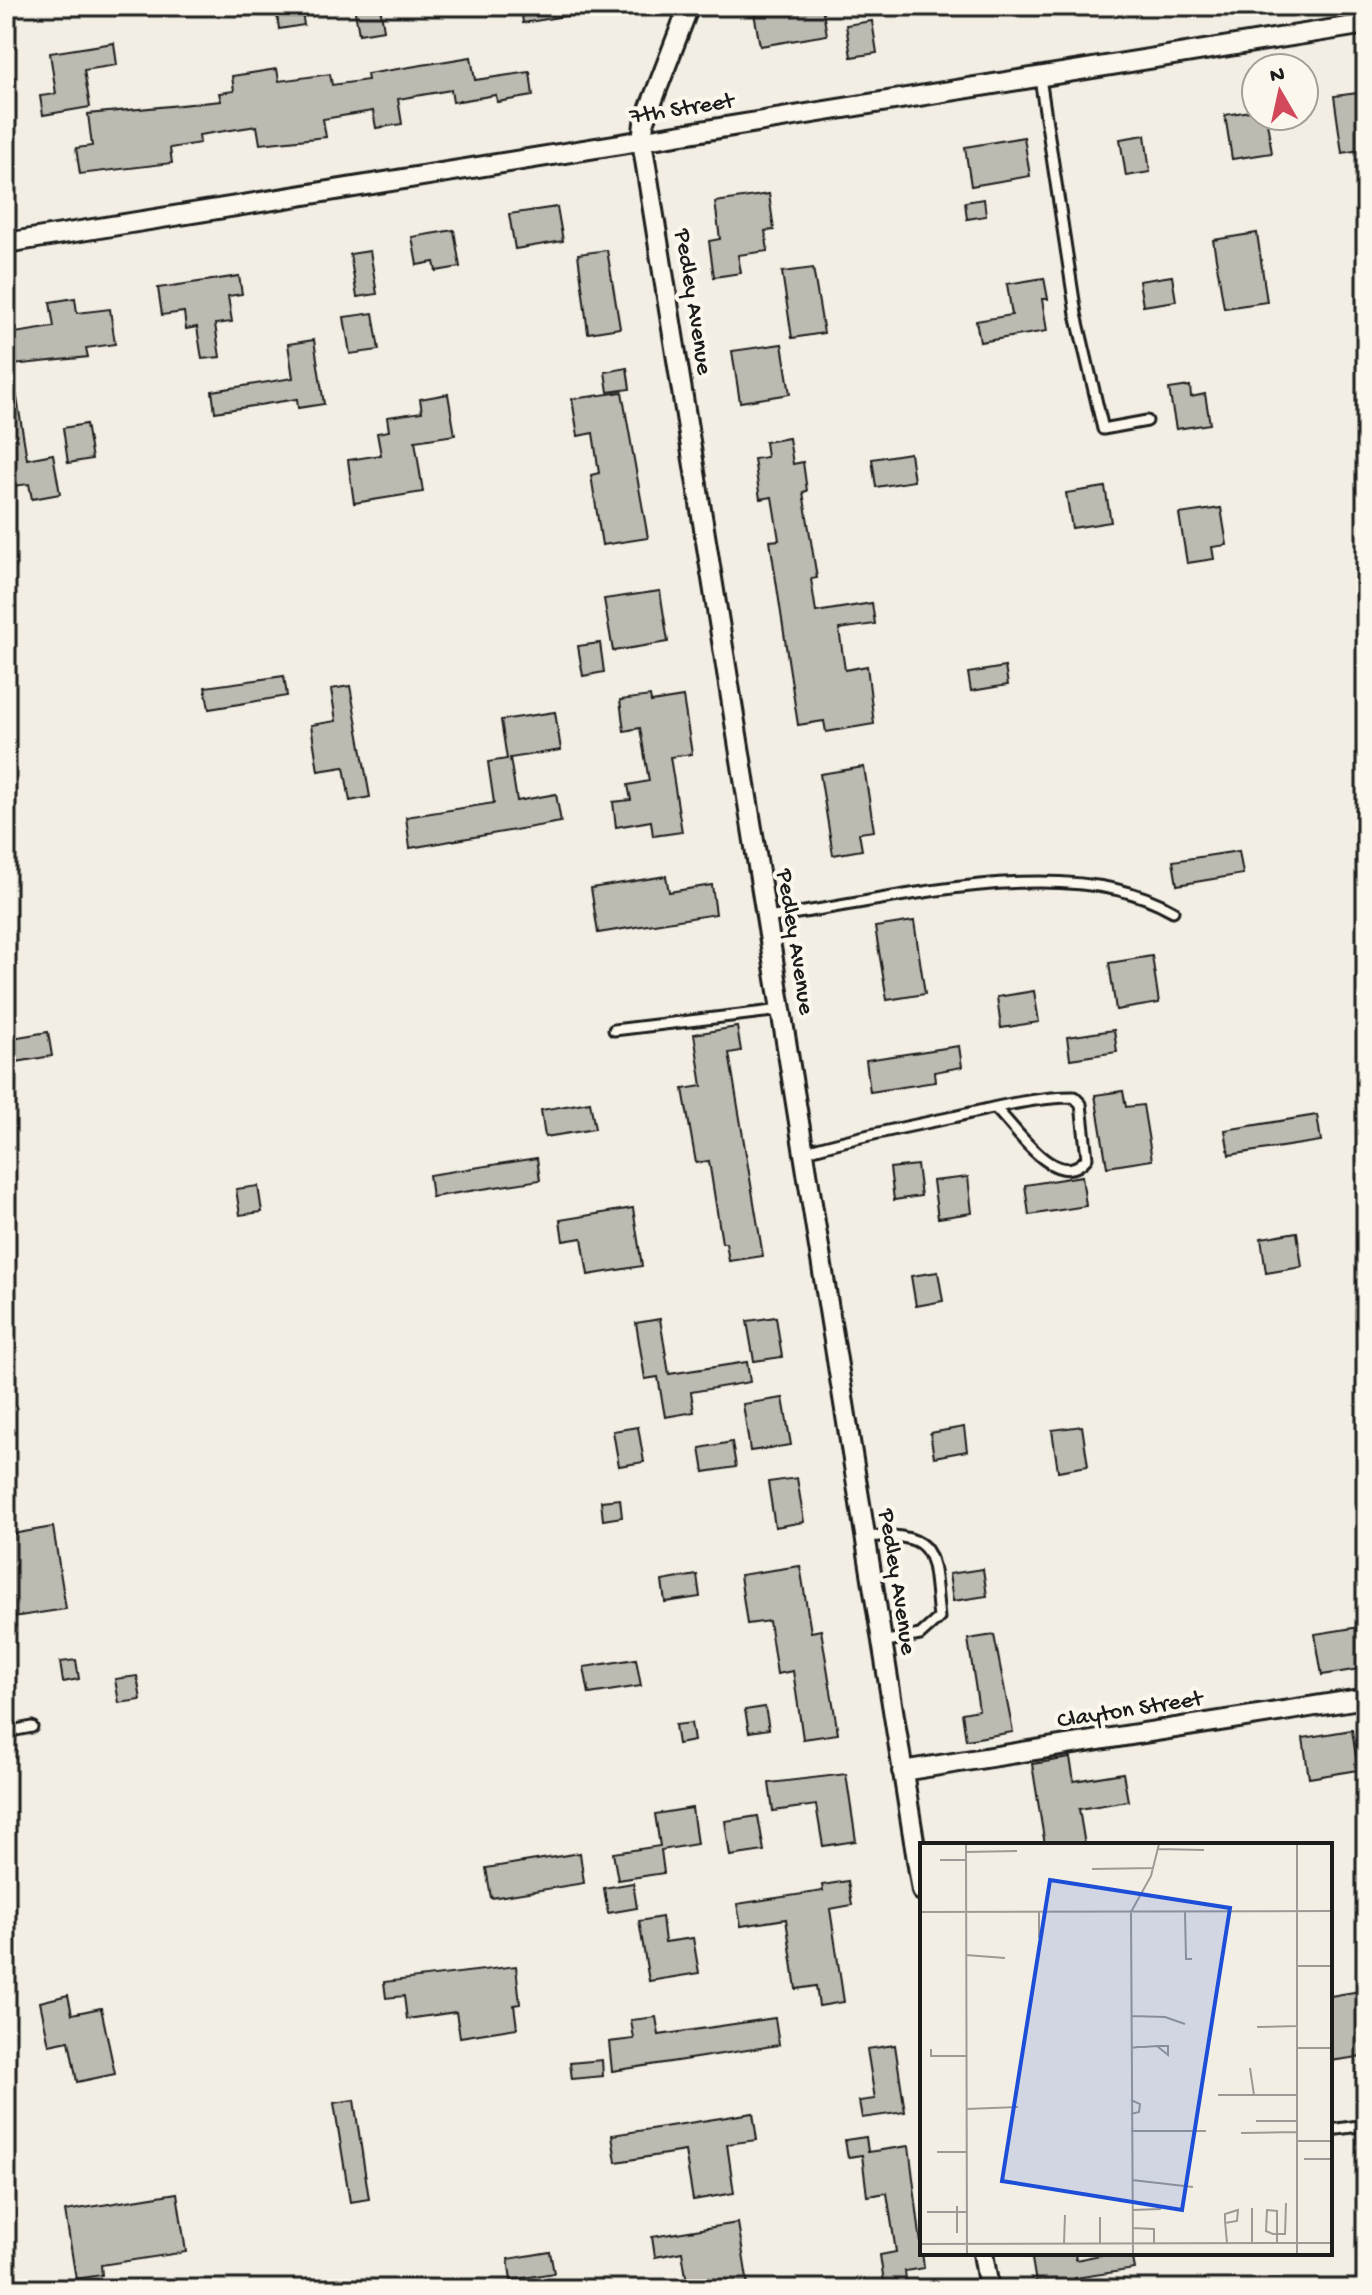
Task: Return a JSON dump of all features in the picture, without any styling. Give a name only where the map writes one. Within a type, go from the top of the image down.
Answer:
[{"type":"street","name":"Pedley Avenue","points":[[689,6],[644,123],[642,141],[920,1879]]},
{"type":"street","name":"7th Street","points":[[6,243],[1366,24]]},
{"type":"street","name":"Clayton Street","points":[[902,1771],[1366,1698]]},
{"type":"street","points":[[983,2255],[989,2289]]},
{"type":"lane","points":[[1040,78],[1076,314],[1103,429],[1147,421]]},
{"type":"lane","points":[[766,918],[1017,882],[1078,882],[1133,892],[1173,911]]},
{"type":"lane","points":[[614,1030],[781,1010]]},
{"type":"lane","points":[[803,1152],[851,1138],[995,1108],[1074,1097],[1081,1104],[1087,1158],[1069,1167],[1052,1166],[1040,1158],[995,1108]]},
{"type":"lane","points":[[865,1537],[912,1537],[924,1544],[933,1560],[939,1618],[920,1635],[881,1642]]},
{"type":"lane","points":[[6,1732],[32,1727]]},
{"type":"lane","points":[[1332,2130],[1366,2125]]},
{"type":"building","points":[[276,6],[301,6],[304,25],[279,29]]},
{"type":"building","points":[[354,6],[380,6],[384,30],[359,34]]},
{"type":"building","points":[[521,6],[570,6],[571,15],[523,23]]},
{"type":"building","points":[[822,6],[827,35],[760,46],[754,13]]},
{"type":"building","points":[[872,21],[877,53],[851,57],[846,25]]},
{"type":"building","points":[[114,43],[117,65],[84,70],[90,107],[43,115],[40,96],[56,94],[50,53]]},
{"type":"building","points":[[471,57],[475,80],[530,72],[533,96],[497,102],[496,95],[453,102],[451,90],[398,99],[402,124],[376,128],[373,111],[323,119],[326,137],[260,144],[257,126],[199,135],[200,143],[170,148],[172,163],[80,174],[76,148],[92,146],[88,114],[221,101],[219,93],[234,91],[232,76],[277,69],[279,81],[330,74],[332,85],[368,80],[367,74]]},
{"type":"building","points":[[1366,92],[1366,149],[1342,153],[1334,96]]},
{"type":"building","points":[[1240,113],[1240,132],[1269,132],[1272,153],[1232,159],[1225,115]]},
{"type":"building","points":[[1145,135],[1150,172],[1126,176],[1120,139]]},
{"type":"building","points":[[1024,137],[1030,176],[971,186],[965,147]]},
{"type":"building","points":[[769,194],[774,230],[765,231],[768,251],[738,255],[741,273],[714,277],[709,241],[720,239],[715,202]]},
{"type":"building","points":[[984,199],[986,216],[967,219],[965,202]]},
{"type":"building","points":[[557,207],[563,241],[515,249],[509,214]]},
{"type":"building","points":[[454,230],[460,267],[436,271],[434,262],[417,265],[412,237]]},
{"type":"building","points":[[1257,233],[1267,302],[1224,308],[1213,240]]},
{"type":"building","points":[[607,250],[620,328],[588,333],[578,254]]},
{"type":"building","points":[[370,251],[377,294],[357,297],[350,254]]},
{"type":"building","points":[[813,268],[824,333],[792,338],[782,272]]},
{"type":"building","points":[[239,276],[242,294],[228,296],[232,322],[215,324],[220,357],[202,359],[197,327],[186,329],[184,312],[162,315],[158,288]]},
{"type":"building","points":[[1172,276],[1176,301],[1143,306],[1139,281]]},
{"type":"building","points":[[1044,278],[1048,299],[1042,299],[1047,331],[980,342],[976,321],[1012,315],[1007,284]]},
{"type":"building","points":[[75,298],[77,313],[110,309],[115,344],[86,348],[88,357],[13,365],[8,334],[54,327],[50,302]]},
{"type":"building","points":[[373,313],[379,350],[350,354],[344,317]]},
{"type":"building","points":[[314,340],[324,404],[298,408],[297,399],[215,412],[212,391],[293,378],[288,344]]},
{"type":"building","points":[[782,344],[790,394],[740,402],[732,351]]},
{"type":"building","points":[[627,368],[630,389],[608,392],[605,372]]},
{"type":"building","points":[[15,386],[27,459],[53,454],[60,494],[32,499],[29,484],[13,486],[6,441],[6,387]]},
{"type":"building","points":[[1190,386],[1191,397],[1205,394],[1210,424],[1176,429],[1169,389]]},
{"type":"building","points":[[622,392],[648,538],[602,545],[591,475],[599,473],[593,433],[578,436],[572,399]]},
{"type":"building","points":[[448,394],[455,435],[415,441],[423,492],[354,503],[348,460],[381,455],[377,433],[389,431],[387,417],[422,412],[420,399]]},
{"type":"building","points":[[86,424],[92,459],[68,463],[63,428]]},
{"type":"building","points":[[789,438],[793,464],[803,462],[807,491],[803,492],[817,578],[811,579],[816,612],[872,603],[875,624],[839,629],[845,670],[867,666],[874,724],[826,732],[824,721],[798,725],[770,541],[779,540],[772,497],[760,499],[754,459],[767,457],[765,442]]},
{"type":"building","points":[[910,453],[914,481],[876,487],[872,459]]},
{"type":"building","points":[[1105,487],[1111,522],[1072,528],[1066,493]]},
{"type":"building","points":[[1221,508],[1227,545],[1212,547],[1214,559],[1187,563],[1179,514]]},
{"type":"building","points":[[660,591],[668,642],[613,651],[604,599]]},
{"type":"building","points":[[600,643],[604,672],[583,676],[578,646]]},
{"type":"building","points":[[1005,667],[1008,685],[971,691],[968,673]]},
{"type":"building","points":[[284,676],[287,696],[209,709],[205,687]]},
{"type":"building","points":[[350,686],[370,797],[350,801],[344,767],[318,771],[311,725],[336,721],[331,689]]},
{"type":"building","points":[[650,696],[651,702],[683,697],[692,754],[670,757],[682,832],[653,836],[651,821],[616,827],[613,802],[631,800],[628,785],[649,781],[640,728],[624,731],[620,700]]},
{"type":"building","points":[[555,712],[561,750],[510,758],[517,801],[556,794],[561,822],[410,848],[406,817],[494,803],[488,762],[507,759],[501,720]]},
{"type":"building","points":[[864,767],[874,831],[859,833],[862,850],[833,855],[820,774]]},
{"type":"building","points":[[1239,851],[1243,874],[1177,885],[1173,861]]},
{"type":"building","points":[[666,876],[669,892],[712,885],[716,914],[598,933],[591,888]]},
{"type":"building","points":[[914,921],[925,994],[887,1000],[875,927]]},
{"type":"building","points":[[1152,956],[1159,1003],[1116,1010],[1109,963]]},
{"type":"building","points":[[1034,991],[1039,1022],[1001,1028],[997,997]]},
{"type":"building","points":[[737,1027],[741,1051],[729,1053],[763,1256],[729,1261],[726,1243],[722,1243],[709,1161],[696,1163],[683,1089],[702,1086],[694,1034]]},
{"type":"building","points":[[1114,1030],[1117,1052],[1070,1059],[1067,1037]]},
{"type":"building","points":[[48,1032],[52,1056],[16,1062],[12,1038]]},
{"type":"building","points":[[959,1046],[962,1067],[934,1072],[935,1082],[870,1092],[866,1060]]},
{"type":"building","points":[[1123,1091],[1126,1107],[1143,1105],[1152,1160],[1107,1167],[1095,1095]]},
{"type":"building","points":[[590,1102],[595,1129],[545,1137],[541,1110]]},
{"type":"building","points":[[1317,1115],[1321,1141],[1229,1155],[1225,1130]]},
{"type":"building","points":[[537,1158],[540,1180],[432,1197],[429,1175]]},
{"type":"building","points":[[917,1165],[921,1196],[894,1200],[890,1168]]},
{"type":"building","points":[[1082,1176],[1086,1206],[1029,1215],[1025,1185]]},
{"type":"building","points":[[968,1177],[972,1213],[938,1218],[933,1181]]},
{"type":"building","points":[[258,1186],[262,1212],[240,1215],[236,1189]]},
{"type":"building","points":[[633,1208],[642,1266],[588,1275],[582,1238],[563,1241],[560,1220]]},
{"type":"building","points":[[1297,1232],[1302,1267],[1266,1273],[1261,1238]]},
{"type":"building","points":[[938,1272],[943,1301],[916,1306],[911,1276]]},
{"type":"building","points":[[776,1317],[782,1357],[754,1361],[747,1321]]},
{"type":"building","points":[[660,1319],[669,1374],[747,1362],[750,1382],[691,1392],[694,1412],[665,1417],[658,1377],[645,1379],[636,1323]]},
{"type":"building","points":[[783,1398],[791,1445],[750,1451],[743,1404]]},
{"type":"building","points":[[1082,1426],[1088,1466],[1058,1471],[1052,1430]]},
{"type":"building","points":[[638,1427],[644,1462],[619,1466],[613,1431]]},
{"type":"building","points":[[964,1427],[967,1451],[934,1457],[930,1433]]},
{"type":"building","points":[[732,1442],[736,1467],[704,1472],[700,1448]]},
{"type":"building","points":[[797,1478],[804,1522],[775,1527],[768,1482]]},
{"type":"building","points":[[620,1499],[622,1517],[603,1520],[601,1501]]},
{"type":"building","points":[[53,1527],[66,1609],[6,1618],[6,1535]]},
{"type":"building","points":[[800,1566],[811,1632],[821,1630],[838,1734],[803,1739],[793,1671],[777,1674],[769,1621],[747,1624],[740,1575]]},
{"type":"building","points":[[983,1569],[987,1596],[953,1601],[949,1574]]},
{"type":"building","points":[[697,1575],[700,1597],[665,1602],[662,1581]]},
{"type":"building","points":[[1366,1626],[1366,1668],[1322,1675],[1315,1634]]},
{"type":"building","points":[[994,1635],[1013,1732],[966,1740],[962,1713],[979,1710],[968,1639]]},
{"type":"building","points":[[636,1659],[641,1686],[589,1694],[584,1667]]},
{"type":"building","points":[[76,1660],[79,1679],[63,1682],[60,1662]]},
{"type":"building","points":[[137,1676],[141,1700],[119,1703],[115,1679]]},
{"type":"building","points":[[765,1707],[769,1729],[749,1732],[745,1710]]},
{"type":"building","points":[[691,1723],[694,1741],[678,1744],[675,1725]]},
{"type":"building","points":[[1352,1730],[1358,1770],[1309,1778],[1303,1738]]},
{"type":"building","points":[[1070,1758],[1074,1781],[1123,1773],[1128,1801],[1079,1809],[1085,1843],[1045,1843],[1032,1764]]},
{"type":"building","points":[[846,1774],[856,1841],[823,1846],[816,1805],[773,1811],[769,1783]]},
{"type":"building","points":[[692,1808],[697,1844],[661,1850],[664,1873],[618,1880],[613,1853],[660,1846],[655,1814]]},
{"type":"building","points":[[758,1816],[764,1851],[730,1856],[725,1821]]},
{"type":"building","points":[[580,1853],[584,1883],[491,1898],[486,1868]]},
{"type":"building","points":[[848,1881],[852,1905],[830,1909],[844,2002],[819,2006],[816,1986],[796,1989],[786,1919],[741,1926],[737,1904],[823,1891],[822,1885]]},
{"type":"building","points":[[633,1883],[637,1908],[608,1913],[604,1888]]},
{"type":"building","points":[[662,1917],[665,1942],[693,1938],[699,1973],[649,1981],[639,1921]]},
{"type":"building","points":[[516,1966],[520,2004],[514,2005],[517,2028],[460,2037],[456,2012],[407,2019],[404,1996],[386,1998],[384,1982]]},
{"type":"building","points":[[1366,1990],[1366,2056],[1332,2061],[1332,1996]]},
{"type":"building","points":[[68,1995],[72,2014],[101,2008],[115,2074],[77,2082],[69,2041],[49,2045],[40,2002]]},
{"type":"building","points":[[656,2017],[659,2035],[775,2018],[779,2045],[612,2071],[609,2042],[634,2039],[631,2020]]},
{"type":"building","points":[[895,2045],[905,2112],[862,2118],[859,2101],[875,2099],[867,2049]]},
{"type":"building","points":[[602,2060],[603,2076],[572,2079],[570,2063]]},
{"type":"building","points":[[354,2100],[369,2199],[350,2202],[334,2103]]},
{"type":"building","points":[[753,2113],[757,2140],[727,2144],[734,2193],[693,2200],[685,2151],[616,2162],[612,2135]]},
{"type":"building","points":[[866,2137],[868,2152],[909,2146],[924,2268],[905,2271],[907,2289],[885,2289],[880,2255],[896,2252],[887,2193],[867,2196],[862,2155],[848,2157],[845,2140]]},
{"type":"building","points":[[177,2193],[186,2252],[101,2265],[102,2275],[76,2279],[65,2211]]},
{"type":"building","points":[[738,2223],[748,2285],[735,2289],[688,2289],[682,2252],[655,2257],[652,2237]]},
{"type":"building","points":[[550,2252],[554,2273],[511,2280],[508,2259]]},
{"type":"building","points":[[1031,2255],[1075,2255],[1076,2260],[1100,2255],[1132,2255],[1135,2269],[1075,2278],[1077,2289],[1037,2289]]}]
